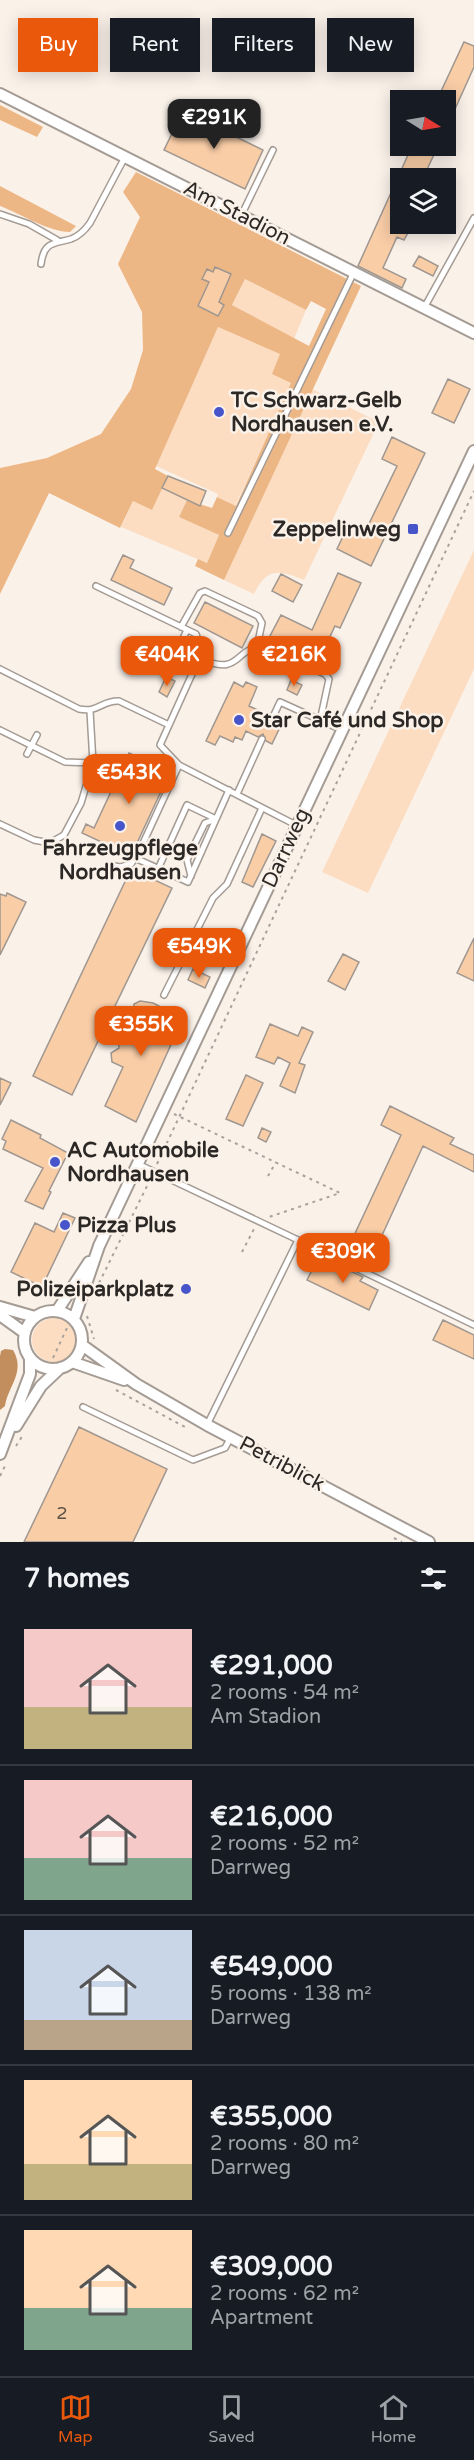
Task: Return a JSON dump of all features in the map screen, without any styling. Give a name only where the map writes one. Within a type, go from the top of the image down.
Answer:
[{"type":"street","name":"Am Stadion","points":[[0,94],[474,333]]},
{"type":"street","name":"Darrweg","points":[[73,1318],[99,1246],[474,451]]},
{"type":"street","name":"Darrweg","points":[[57,1311],[99,1246]]},
{"type":"street","points":[[0,1307],[35,1317]]},
{"type":"street","points":[[57,1311],[73,1318],[81,1332],[82,1345],[72,1362],[54,1369],[41,1367],[30,1358],[26,1350],[25,1333],[35,1317],[41,1313],[57,1311]]},
{"type":"street","points":[[0,1315],[25,1333]]},
{"type":"street","name":"Petriblick","points":[[82,1345],[136,1384],[207,1425],[429,1542]]},
{"type":"street","points":[[6,1453],[30,1374],[30,1358]]},
{"type":"street","name":"Petriblick","points":[[72,1362],[136,1384]]},
{"type":"street","points":[[6,1453],[41,1386],[54,1369]]},
{"type":"lane","points":[[241,216],[273,150]]},
{"type":"lane","points":[[41,264],[47,247],[57,240],[71,239],[82,233],[90,223],[125,157]]},
{"type":"lane","points":[[0,214],[29,224],[57,240]]},
{"type":"lane","points":[[424,308],[474,219]]},
{"type":"lane","points":[[228,532],[354,272]]},
{"type":"lane","points":[[96,586],[196,634],[202,652],[160,744],[179,765],[296,825]]},
{"type":"lane","points":[[176,653],[184,628],[200,593],[205,591],[258,616],[262,623],[257,647]]},
{"type":"lane","points":[[199,658],[216,665],[227,666],[257,647],[265,648],[325,674],[329,679],[320,721]]},
{"type":"lane","points":[[0,669],[79,709],[90,711],[111,700],[119,701],[169,724]]},
{"type":"lane","points":[[273,717],[280,702],[342,730]]},
{"type":"lane","points":[[0,824],[33,840],[50,843],[64,835],[81,803],[93,763],[90,711]]},
{"type":"lane","points":[[0,730],[65,762],[93,763]]},
{"type":"lane","points":[[27,754],[37,735]]},
{"type":"lane","points":[[237,794],[262,739]]},
{"type":"lane","points":[[109,865],[120,867],[131,864],[179,765]]},
{"type":"lane","points":[[135,858],[188,882],[229,790]]},
{"type":"lane","points":[[158,868],[188,805],[216,819]]},
{"type":"lane","points":[[164,995],[213,898],[227,884],[262,808]]},
{"type":"lane","points":[[191,876],[187,860],[205,823],[216,819]]},
{"type":"lane","points":[[138,1164],[474,1325]]},
{"type":"lane","points":[[207,1425],[298,1240]]},
{"type":"lane","points":[[82,1407],[193,1460],[225,1448],[231,1437]]},
{"type":"path","points":[[95,1292],[180,1118],[474,491]]},
{"type":"path","points":[[163,1109],[340,1193],[258,1221],[242,1252]]},
{"type":"path","points":[[268,1176],[276,1162]]},
{"type":"path","points":[[89,1306],[87,1316],[94,1340],[101,1350],[98,1356]]},
{"type":"path","points":[[54,1369],[73,1318]]},
{"type":"path","points":[[0,1476],[6,1453],[27,1428]]},
{"type":"shaded area","points":[[0,105],[43,127],[37,137],[0,120]]},
{"type":"shaded area","points":[[136,172],[361,286],[224,580],[195,566],[198,559],[207,563],[219,535],[179,517],[187,500],[212,508],[217,497],[236,506],[291,383],[272,374],[280,354],[218,327],[155,469],[168,476],[152,510],[133,501],[120,528],[49,493],[0,594],[0,468],[47,458],[101,434],[131,389],[143,350],[142,312],[118,264],[140,217],[123,192]],"holes":[[[245,279],[306,310],[311,301],[326,309],[309,346],[232,305]]]},
{"type":"shaded area","points":[[0,186],[76,226],[70,232],[53,229],[0,206]]},
{"type":"shaded area","points":[[245,279],[306,310],[294,339],[232,305]]},
{"type":"shaded area","points":[[218,327],[281,354],[292,383],[235,506],[217,497],[218,494],[156,466]]},
{"type":"shaded area","points":[[312,389],[379,422],[304,580],[287,574],[274,573],[264,579],[254,594],[224,580]]},
{"type":"shaded area","points":[[162,488],[187,500],[179,517],[219,535],[207,563],[121,527],[133,501],[152,510]]},
{"type":"shaded area","points":[[474,550],[474,669],[368,893],[322,872]]},
{"type":"shaded area","points":[[54,1318],[70,1324],[76,1340],[70,1356],[54,1362],[38,1356],[32,1340],[38,1324]]},
{"type":"shaded area","points":[[13,1350],[18,1365],[5,1406],[0,1410],[0,1356],[1,1351]]},
{"type":"building","points":[[464,42],[474,46],[474,67],[456,107],[456,90],[442,90]]},
{"type":"building","points":[[183,111],[263,150],[245,189],[164,150]]},
{"type":"building","points":[[408,156],[433,156],[428,168],[402,168]]},
{"type":"building","points":[[390,195],[390,234],[407,234],[404,240],[397,237],[383,268],[406,279],[402,288],[358,266]]},
{"type":"building","points":[[419,256],[438,266],[433,276],[413,266]]},
{"type":"building","points":[[215,267],[231,274],[219,302],[224,305],[218,316],[198,306],[209,282],[202,279],[207,269],[213,272]]},
{"type":"building","points":[[448,379],[470,389],[454,423],[432,413]]},
{"type":"building","points":[[392,437],[425,453],[371,566],[337,549],[347,528],[363,536],[397,466],[382,459]]},
{"type":"building","points":[[168,476],[206,491],[200,506],[162,488]]},
{"type":"building","points":[[123,555],[134,560],[130,568],[172,588],[164,605],[111,580]]},
{"type":"building","points":[[338,573],[361,583],[340,628],[335,626],[317,664],[298,655],[300,651],[270,636],[281,615],[312,630]]},
{"type":"building","points":[[281,574],[302,585],[293,602],[272,591]]},
{"type":"building","points":[[205,602],[253,626],[242,648],[194,623]]},
{"type":"building","points":[[166,677],[175,681],[167,697],[159,692]]},
{"type":"building","points":[[291,680],[302,685],[297,695],[287,690]]},
{"type":"building","points":[[234,682],[243,687],[246,682],[257,687],[249,706],[269,715],[272,722],[277,719],[283,721],[272,744],[266,741],[263,734],[258,737],[246,731],[242,740],[235,737],[233,742],[220,736],[215,745],[206,741]]},
{"type":"building","points":[[129,753],[170,772],[131,856],[82,833],[86,824],[94,828]]},
{"type":"building","points":[[262,834],[276,841],[253,887],[242,882]]},
{"type":"building","points":[[131,869],[172,888],[72,1095],[33,1076]]},
{"type":"building","points":[[7,893],[26,902],[0,955],[0,894],[6,896]]},
{"type":"building","points":[[474,938],[474,981],[457,973]]},
{"type":"building","points":[[343,954],[359,962],[345,990],[328,981]]},
{"type":"building","points":[[193,969],[210,977],[205,988],[188,980]]},
{"type":"building","points":[[140,1001],[153,1003],[183,1018],[136,1122],[105,1106],[123,1067],[112,1062],[111,1053],[119,1048],[118,1038],[127,1030],[126,1021],[134,1014],[134,1004]]},
{"type":"building","points":[[270,1024],[298,1036],[302,1027],[313,1032],[299,1063],[305,1065],[295,1093],[280,1086],[290,1063],[278,1057],[274,1064],[256,1057]]},
{"type":"building","points":[[246,1075],[263,1083],[243,1126],[226,1119]]},
{"type":"building","points":[[0,1078],[11,1083],[0,1105]]},
{"type":"building","points":[[390,1106],[454,1138],[450,1144],[474,1155],[474,1172],[423,1146],[367,1268],[344,1257],[401,1135],[381,1125]]},
{"type":"building","points":[[11,1120],[41,1135],[40,1138],[68,1153],[49,1191],[51,1192],[43,1209],[25,1201],[43,1168],[3,1149],[6,1141],[2,1139]]},
{"type":"building","points":[[262,1128],[271,1132],[266,1142],[258,1138]]},
{"type":"building","points":[[63,1213],[75,1218],[42,1287],[11,1272],[35,1223],[54,1232]]},
{"type":"building","points":[[317,1260],[338,1270],[340,1266],[363,1277],[360,1281],[378,1290],[369,1310],[307,1280]]},
{"type":"building","points":[[443,1320],[474,1335],[474,1359],[433,1340]]},
{"type":"building","points":[[79,1427],[167,1469],[133,1542],[24,1542]]},
{"type":"place","name":"TC Schwarz-Gelb Nordhausen e.V.","points":[[219,412]]},
{"type":"place","name":"Zeppelinweg","points":[[413,529]]},
{"type":"place","name":"Star Café und Shop","points":[[239,720]]},
{"type":"place","name":"Fahrzeugpflege Nordhausen","points":[[120,826]]},
{"type":"place","name":"AC Automobile Nordhausen","points":[[55,1162]]},
{"type":"place","name":"Pizza Plus","points":[[65,1225]]},
{"type":"place","name":"Polizeiparkplatz","points":[[186,1289]]}]
